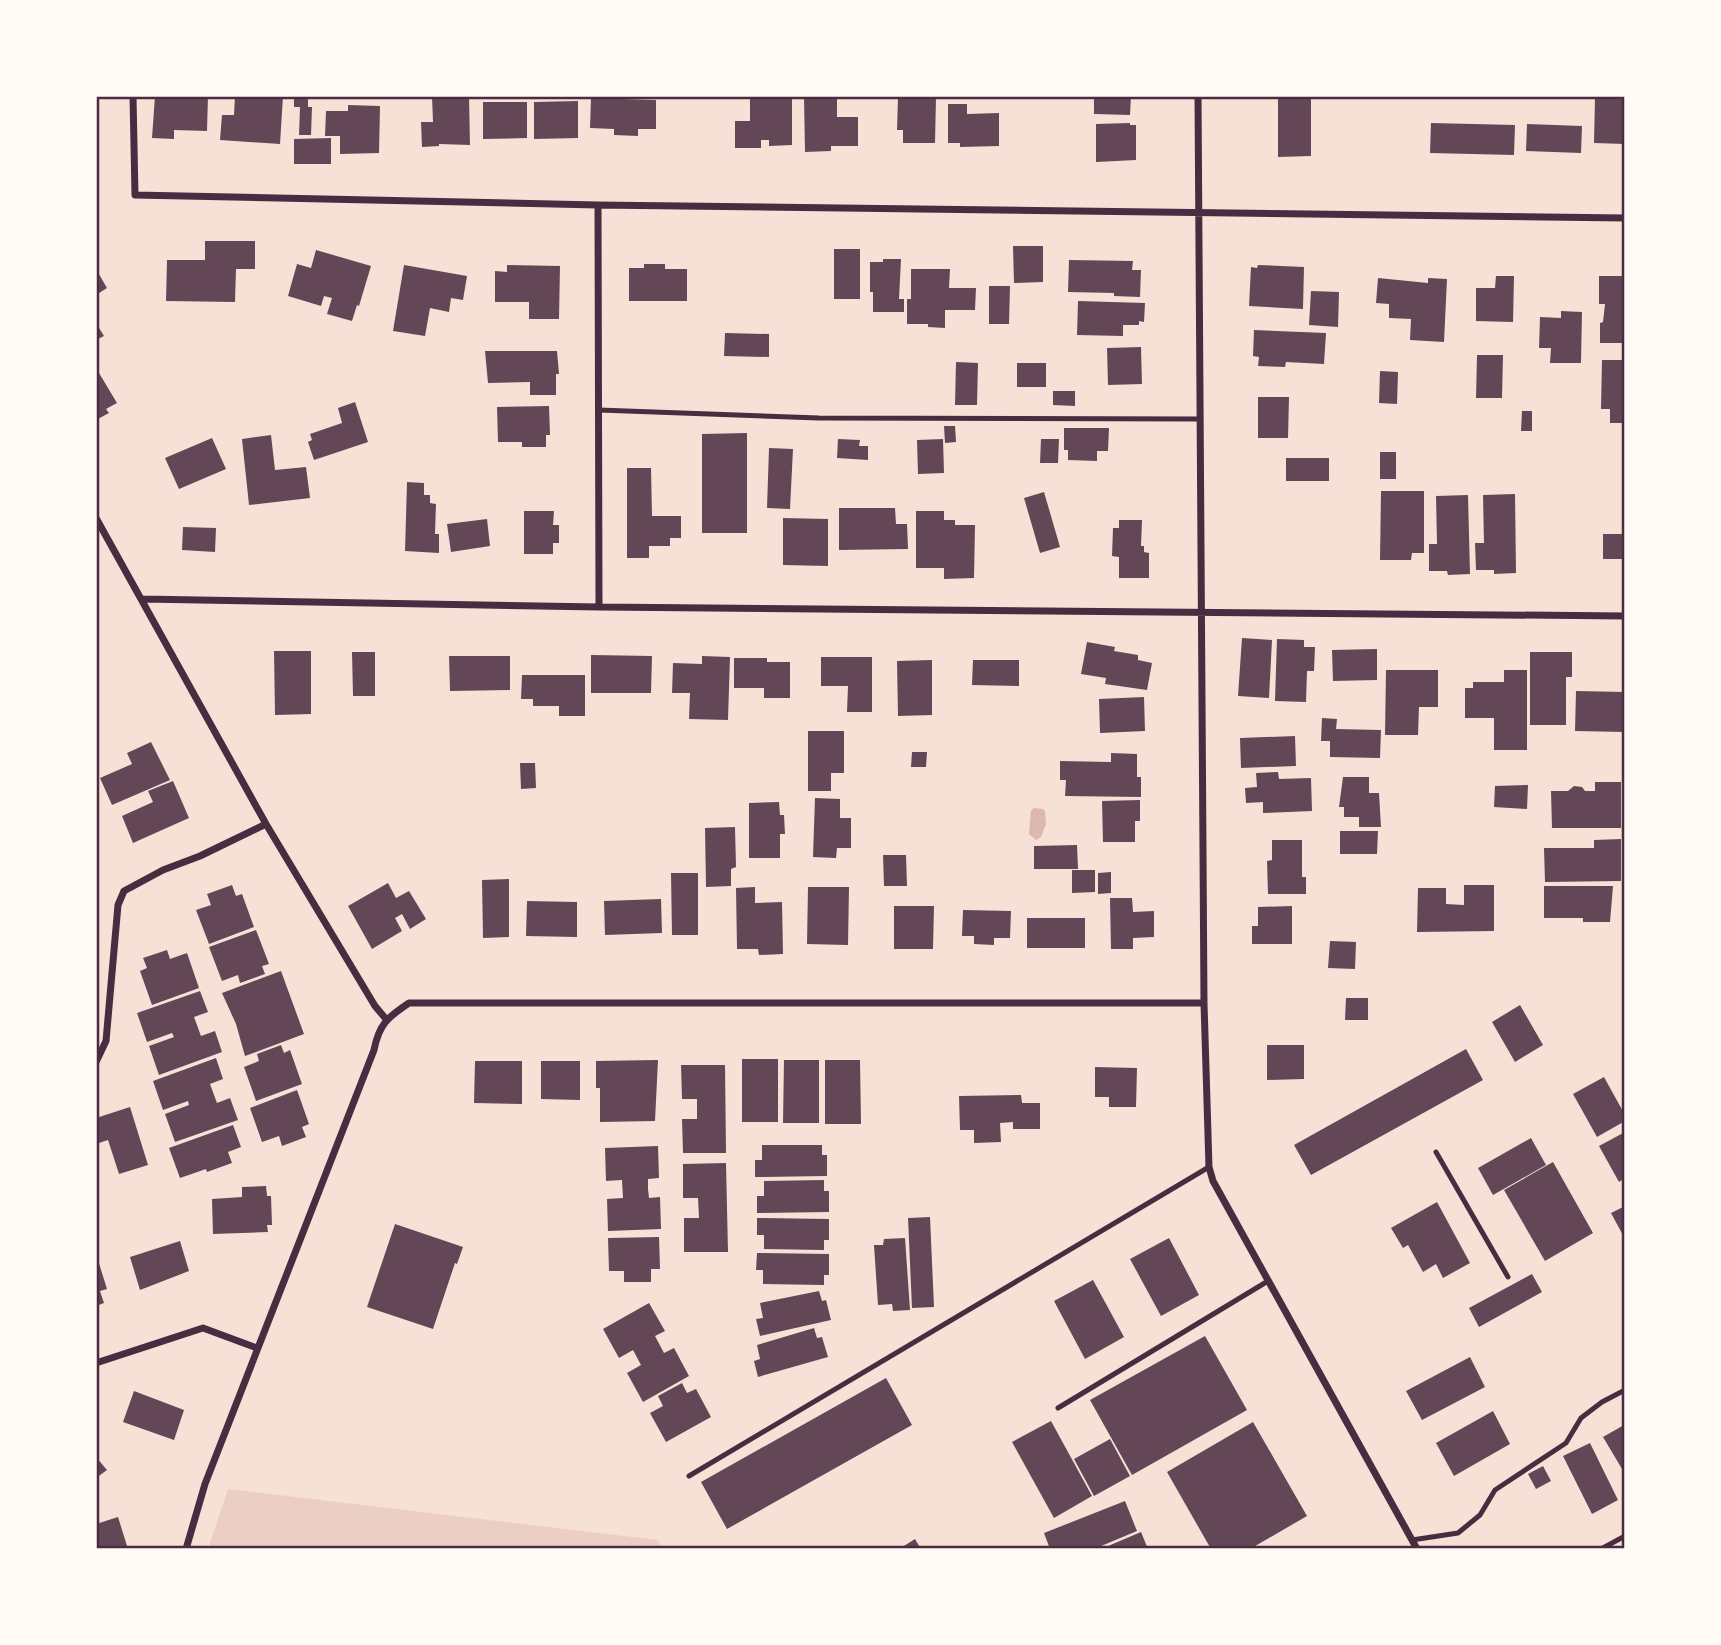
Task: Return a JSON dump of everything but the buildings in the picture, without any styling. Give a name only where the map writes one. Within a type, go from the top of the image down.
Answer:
[{"type":"street","points":[[134,96],[135,195],[598,205],[1625,218]]},
{"type":"street","points":[[1198,96],[1203,1003],[1209,1167],[1213,1181],[1417,1549]]},
{"type":"street","points":[[598,205],[599,607]]},
{"type":"street","points":[[96,518],[266,824],[375,1006],[386,1019]]},
{"type":"street","points":[[142,599],[599,607],[1625,616]]},
{"type":"street","points":[[96,1062],[106,1041],[118,905],[124,891],[163,870],[266,824]]},
{"type":"street","points":[[186,1549],[205,1484],[386,1019],[410,1003],[1203,1003]]},
{"type":"street","points":[[96,1363],[203,1328],[257,1348]]},
{"type":"lane","points":[[598,411],[819,418],[1200,419]]},
{"type":"lane","points":[[1436,1152],[1508,1277]]},
{"type":"lane","points":[[689,1476],[1209,1167]]},
{"type":"lane","points":[[1058,1408],[1268,1281]]},
{"type":"lane","points":[[1412,1540],[1458,1533],[1480,1515],[1495,1490],[1566,1443],[1581,1418],[1602,1402],[1625,1390]]},
{"type":"lane","points":[[1601,1549],[1625,1535]]},
{"type":"shaded area","points":[[1034,808],[1045,811],[1046,824],[1041,837],[1036,840],[1029,834],[1031,811]]},
{"type":"shaded area","points":[[228,1489],[658,1540],[663,1549],[208,1549]]}]
